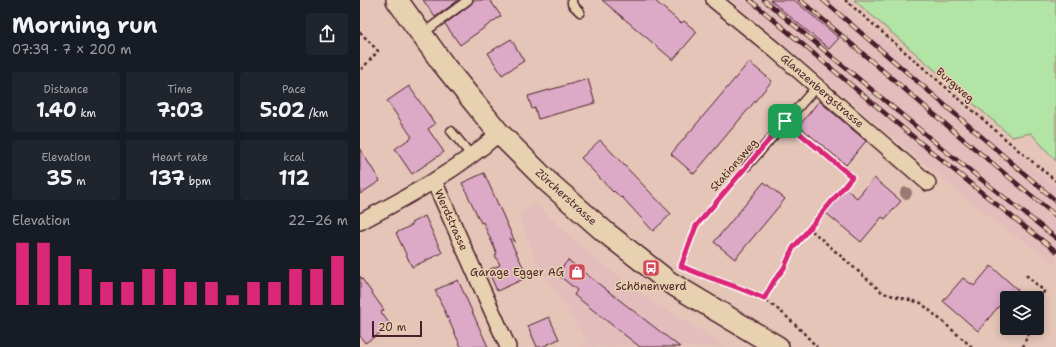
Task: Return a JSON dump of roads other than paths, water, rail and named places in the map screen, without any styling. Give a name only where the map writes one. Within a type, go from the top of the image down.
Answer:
[{"type":"main road","name":"Zürcherstrasse","points":[[397,0],[421,35],[499,133],[547,181],[605,232],[663,277],[689,295],[778,347]]},
{"type":"street","name":"Glanzenbergstrasse","points":[[714,0],[928,183]]},
{"type":"street","points":[[360,222],[434,180],[484,147],[499,133]]},
{"type":"street","name":"Werdstrasse","points":[[434,180],[508,347]]},
{"type":"lane","points":[[421,35],[468,0]]},
{"type":"lane","points":[[572,0],[572,4],[580,12]]},
{"type":"lane","name":"Stationsweg","points":[[747,166],[816,86]]},
{"type":"lane","points":[[451,131],[472,155]]},
{"type":"railway","points":[[750,0],[940,158],[1056,251]]},
{"type":"railway","points":[[764,0],[949,154],[1056,238]]},
{"type":"railway","points":[[800,0],[1056,216]]},
{"type":"railway","points":[[823,0],[1056,201]]},
{"type":"place","name":"Schönenwerd","points":[[651,268]]},
{"type":"place","name":"Garage Egger AG","points":[[577,272]]}]
